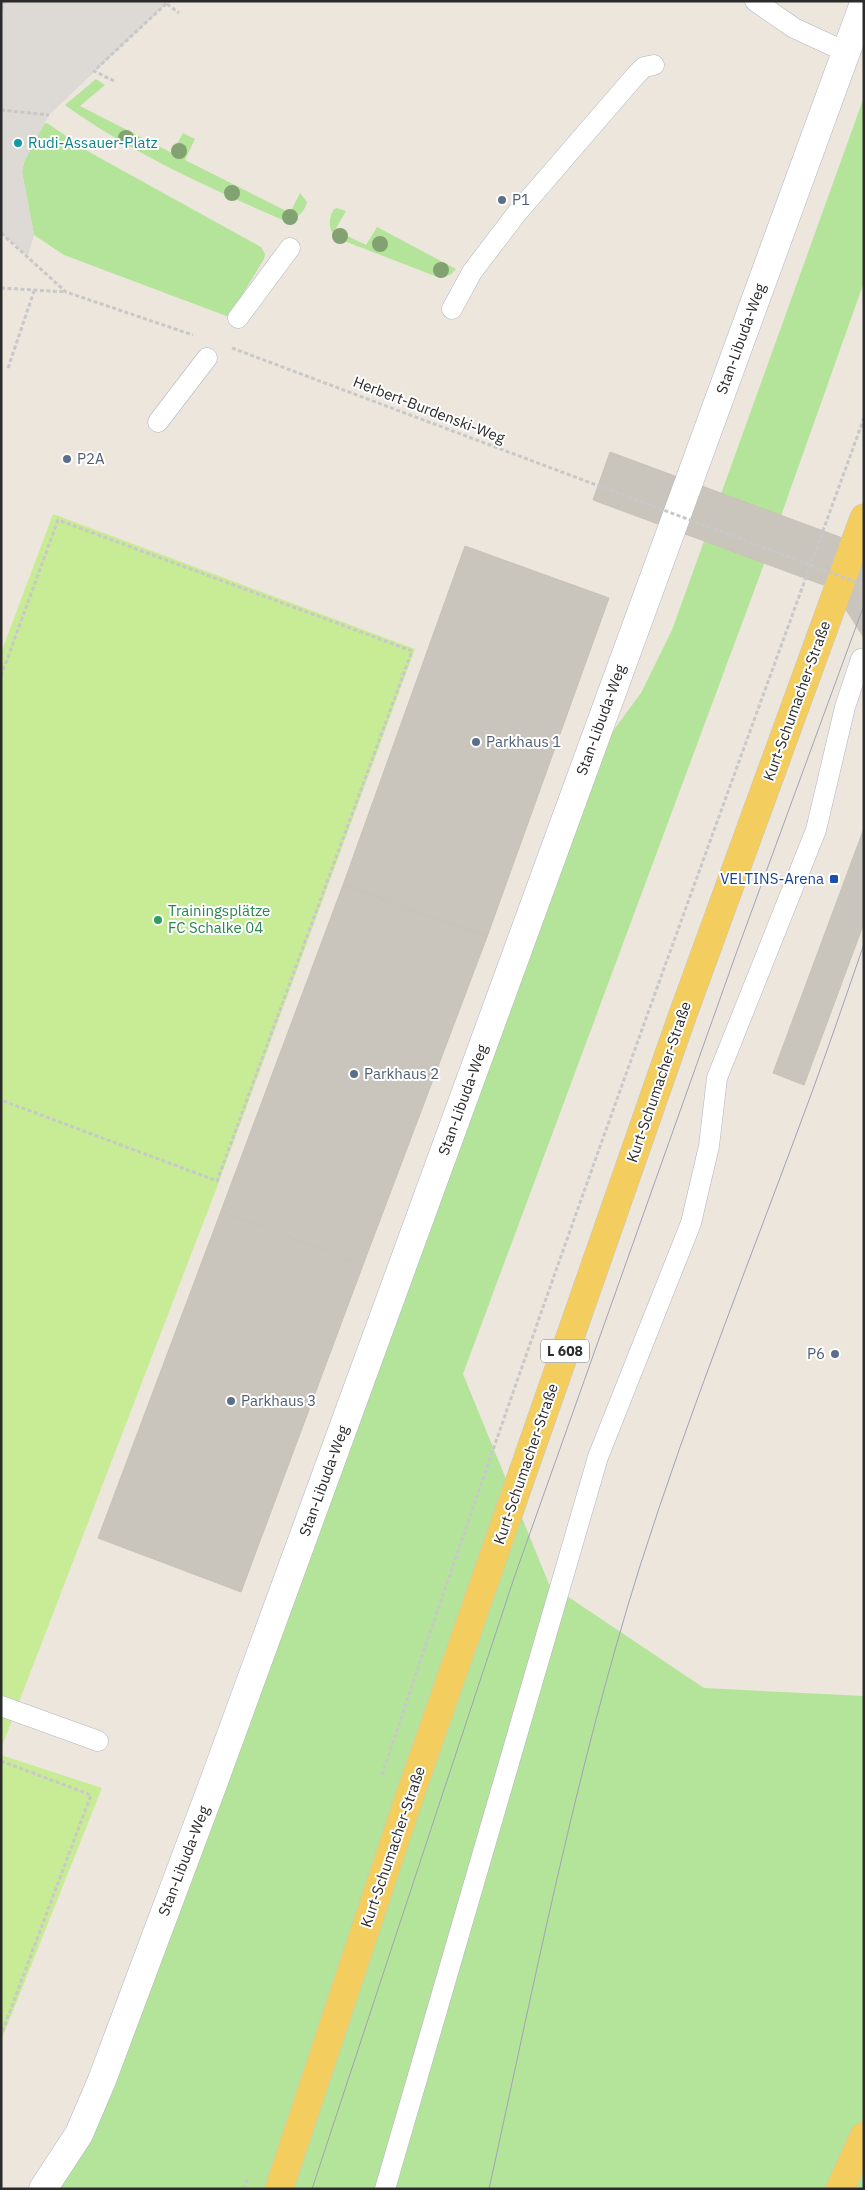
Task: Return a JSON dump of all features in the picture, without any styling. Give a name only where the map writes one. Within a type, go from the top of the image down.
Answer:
[{"type":"main road","name":"Kurt-Schumacher-Straße","points":[[279,2189],[410,1794],[683,1014],[864,518]]},
{"type":"main road","points":[[840,2189],[864,2136]]},
{"type":"street","name":"Stan-Libuda-Weg","points":[[43,2189],[79,2134],[102,2080],[210,1794],[644,599],[864,3]]},
{"type":"lane","points":[[755,1],[794,28],[846,52]]},
{"type":"lane","points":[[452,309],[472,272],[524,204],[636,75],[644,67],[654,65]]},
{"type":"lane","points":[[238,318],[290,248]]},
{"type":"lane","points":[[158,422],[207,358]]},
{"type":"lane","points":[[385,2189],[598,1457],[692,1223],[709,1146],[716,1078],[816,830],[845,708],[862,659]]},
{"type":"lane","points":[[1,1706],[98,1741]]},
{"type":"path","points":[[1,10],[4,1]]},
{"type":"path","points":[[114,81],[94,71],[168,2],[179,13]]},
{"type":"path","points":[[1,110],[49,115]]},
{"type":"path","points":[[1,233],[66,292]]},
{"type":"path","points":[[1,288],[66,292],[201,338]]},
{"type":"path","points":[[8,368],[34,291]]},
{"type":"path","name":"Herbert-Burdenski-Weg","points":[[228,347],[864,585]]},
{"type":"path","points":[[1,676],[58,520],[412,651],[217,1181],[1,1100]]},
{"type":"path","points":[[1,1761],[91,1795],[1,2035]]},
{"type":"green space","points":[[96,79],[105,85],[80,106],[172,153],[183,133],[195,139],[185,160],[290,213],[300,193],[307,202],[304,210],[296,217],[285,221],[257,209],[144,155],[65,105]]},
{"type":"green space","points":[[864,97],[864,282],[760,575],[463,1374],[549,1584],[704,1688],[864,1696],[864,2189],[38,2189],[80,2137],[593,758],[641,693],[672,630]]},
{"type":"green space","points":[[47,123],[91,153],[261,247],[265,254],[264,259],[229,317],[64,255],[34,235],[22,172],[24,162],[44,124]]},
{"type":"green space","points":[[337,208],[346,211],[335,230],[366,245],[377,227],[456,269],[450,275],[440,278],[339,239],[335,236],[330,226],[333,210]]},
{"type":"green space","name":"Trainingsplätze FC Schalke 04","points":[[53,514],[415,649],[217,1187],[1,1749],[1,653]]},
{"type":"green space","points":[[1,1755],[102,1788],[1,2041]]},
{"type":"shaded area","name":"Rudi-Assauer-Platz","points":[[1,1],[169,1],[49,115],[24,162],[22,172],[34,235],[28,256],[1,233]]},
{"type":"building","points":[[610,452],[864,546],[864,600],[593,500]]},
{"type":"building","points":[[864,535],[864,638],[829,583]]},
{"type":"building","name":"Parkhaus 1","points":[[465,546],[609,598],[487,937],[343,885]]},
{"type":"building","points":[[864,828],[864,923],[804,1085],[773,1073]]},
{"type":"building","name":"Parkhaus 2","points":[[343,885],[487,937],[363,1265],[221,1211]]},
{"type":"building","name":"Parkhaus 3","points":[[221,1211],[363,1265],[241,1592],[98,1538]]},
{"type":"tram line","points":[[312,2189],[514,1578],[737,951],[864,605]]},
{"type":"tram line","points":[[489,2189],[576,1798],[617,1643],[640,1566],[680,1447],[812,1092],[864,944]]},
{"type":"place","name":"Rudi-Assauer-Platz","points":[[18,143]]},
{"type":"place","name":"P1","points":[[502,200]]},
{"type":"place","name":"P2A","points":[[67,459]]},
{"type":"place","name":"Parkhaus 1","points":[[476,742]]},
{"type":"place","name":"VELTINS-Arena","points":[[834,879]]},
{"type":"place","name":"Trainingsplätze FC Schalke 04","points":[[158,920]]},
{"type":"place","name":"Parkhaus 2","points":[[354,1074]]},
{"type":"place","name":"P6","points":[[835,1354]]},
{"type":"place","name":"Parkhaus 3","points":[[231,1401]]}]
